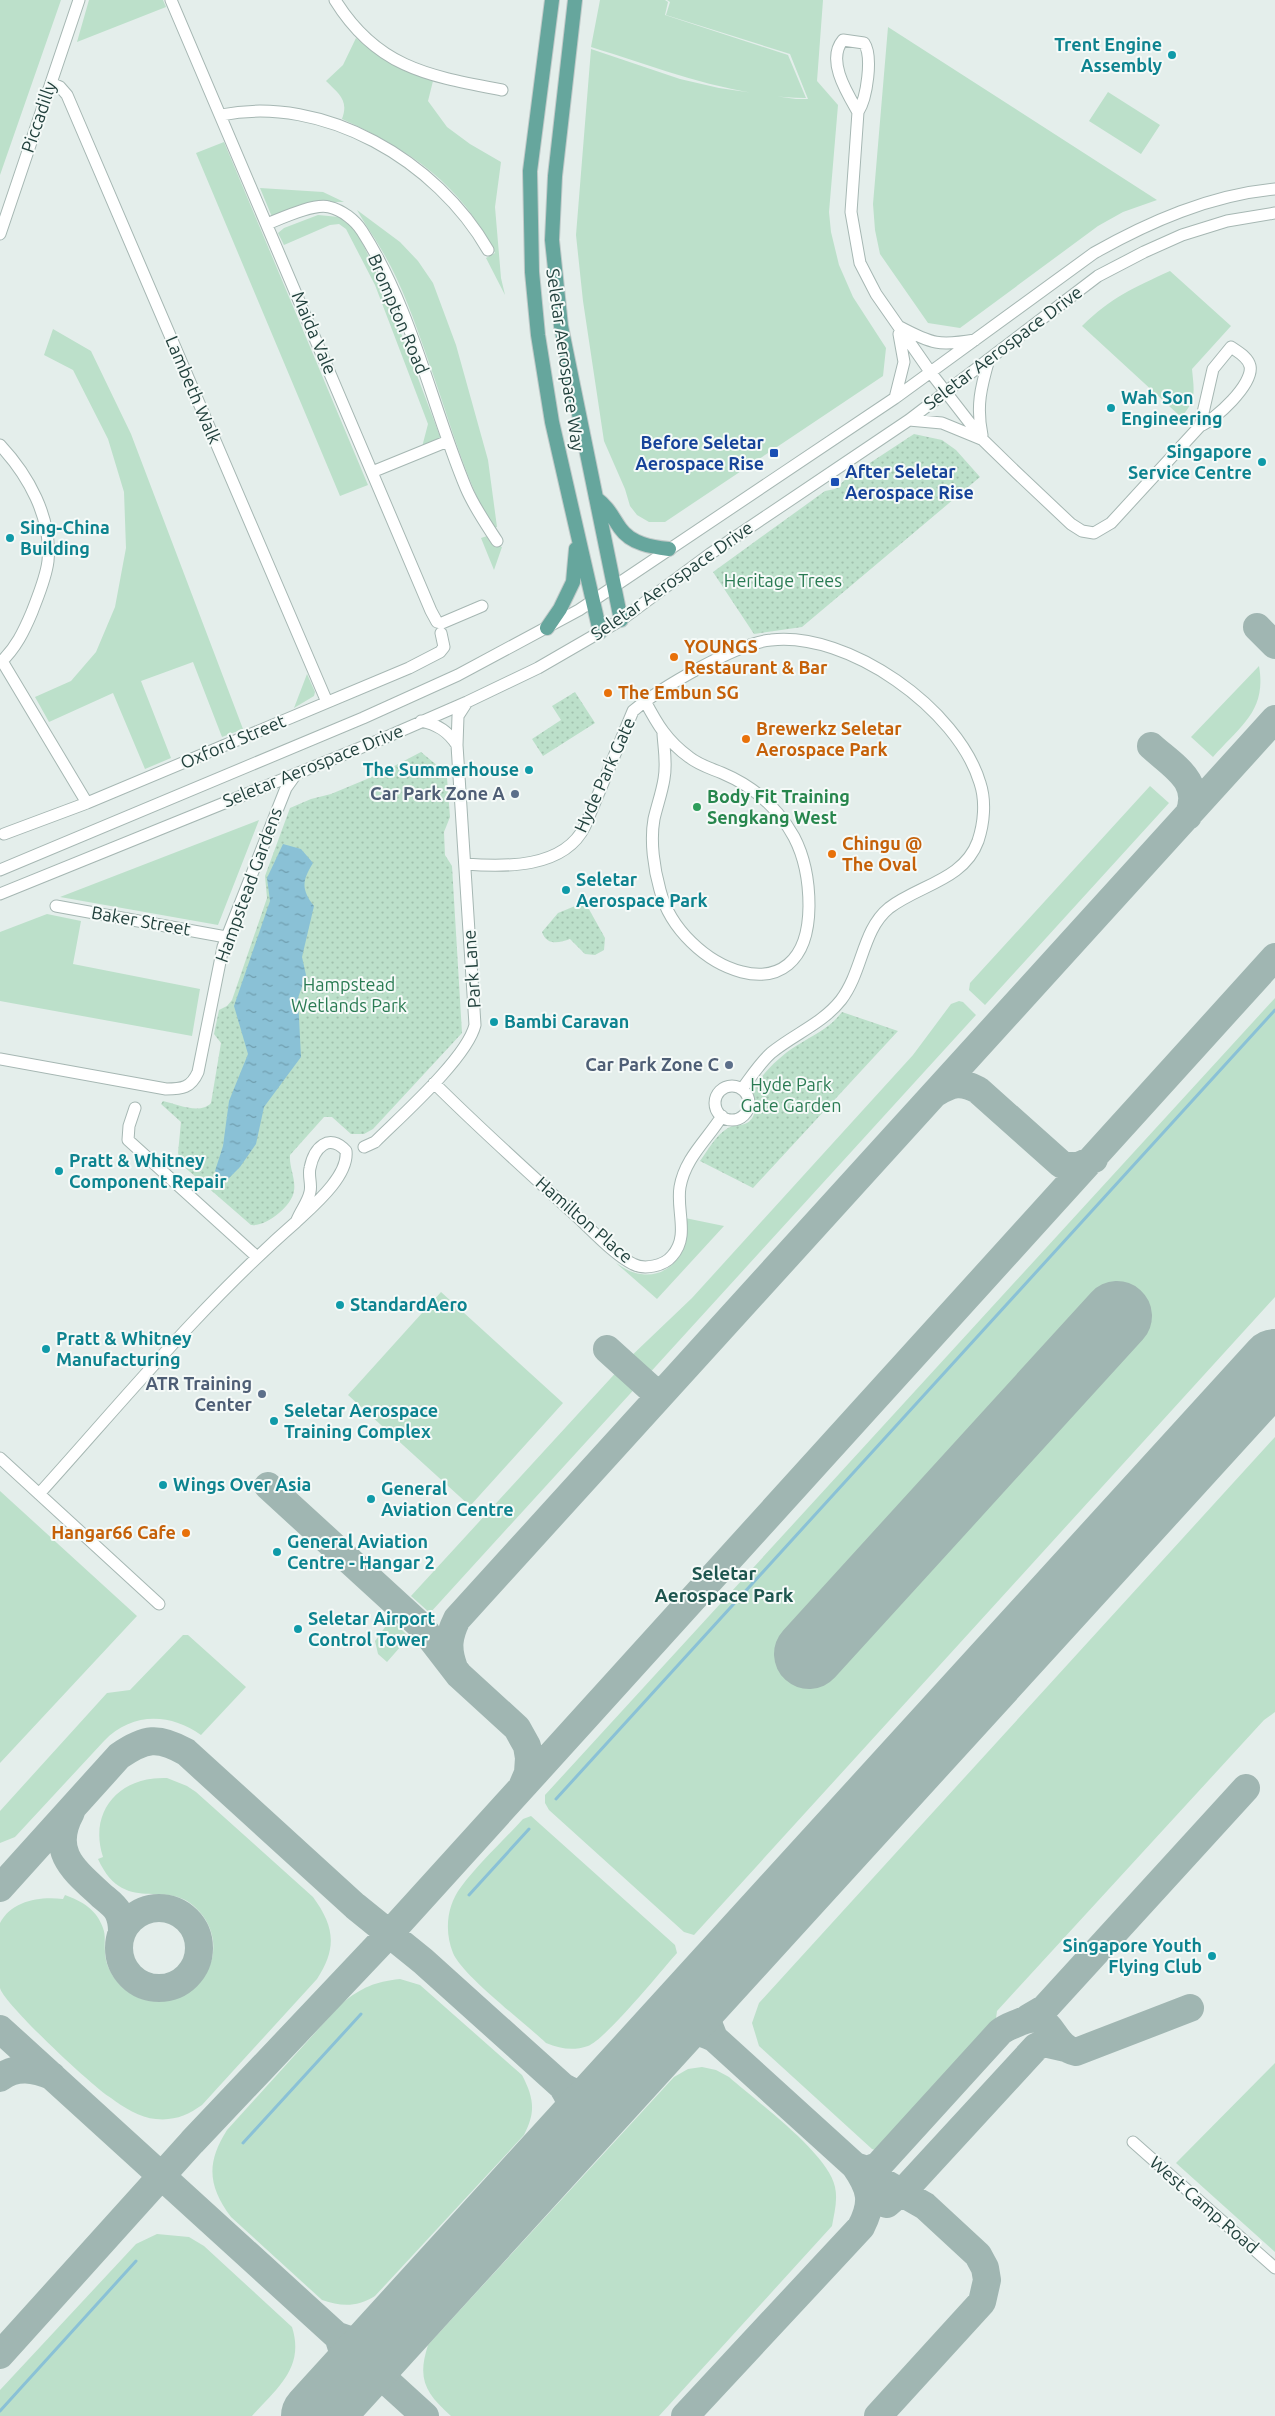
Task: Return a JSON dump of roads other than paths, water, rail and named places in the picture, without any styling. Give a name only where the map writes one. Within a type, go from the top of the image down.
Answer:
[{"type":"main road","name":"Seletar Aerospace Way","points":[[552,0],[530,172],[532,272],[538,335],[552,422],[600,632]]},
{"type":"main road","name":"Seletar Aerospace Way","points":[[575,0],[555,176],[552,240],[561,326],[621,620]]},
{"type":"main road","points":[[596,498],[608,506],[621,530],[635,540],[648,547],[670,549]]},
{"type":"main road","points":[[547,628],[573,582],[578,539]]},
{"type":"street","name":"Piccadilly","points":[[0,234],[80,0]]},
{"type":"street","name":"Maida Vale","points":[[171,0],[437,622],[448,620],[482,606]]},
{"type":"street","points":[[335,0],[357,31],[377,49],[406,66],[437,77],[502,90]]},
{"type":"street","points":[[858,112],[850,98],[838,66],[838,46],[843,40],[864,43],[869,54],[864,100],[858,112],[851,212],[854,238],[860,263],[876,294],[896,325],[983,440],[1071,524],[1082,531],[1094,533],[1111,523],[1200,426],[1212,421],[1248,382],[1251,369],[1249,363],[1231,347],[1213,369],[1200,426]]},
{"type":"street","name":"Lambeth Walk","points":[[51,83],[60,88],[67,96],[327,702]]},
{"type":"street","points":[[221,115],[246,110],[276,111],[344,128],[378,145],[412,165],[439,187],[464,214],[488,250]]},
{"type":"street","name":"Seletar Aerospace Drive","points":[[0,870],[363,718],[458,675],[547,628],[593,602],[895,398],[1094,254],[1124,236],[1178,212],[1226,198],[1275,189]]},
{"type":"street","name":"Brompton Road","points":[[267,224],[321,206],[335,209],[352,219],[362,230],[391,287],[407,326],[467,490],[497,541]]},
{"type":"street","name":"Seletar Aerospace Drive","points":[[0,894],[296,774],[467,702],[538,668],[621,620],[710,554],[908,420],[1098,276],[1182,235],[1227,221],[1275,213]]},
{"type":"street","points":[[896,325],[923,339],[942,345],[978,339]]},
{"type":"street","points":[[895,398],[904,362],[896,325]]},
{"type":"street","points":[[983,440],[978,416],[980,394],[989,359]]},
{"type":"street","points":[[908,420],[927,420],[955,426],[983,440]]},
{"type":"street","points":[[372,472],[448,441]]},
{"type":"street","points":[[0,444],[17,463],[34,490],[45,526],[48,561],[38,597],[21,638],[1,662],[87,803]]},
{"type":"street","name":"Oxford Street","points":[[4,834],[87,803],[327,702],[440,652],[444,647],[441,633]]},
{"type":"street","name":"Hyde Park Gate","points":[[464,864],[520,865],[560,852],[573,842],[580,836],[588,819],[628,721],[634,711],[645,701],[737,648],[751,643],[798,639],[820,643],[863,660],[914,695],[949,728],[968,755],[980,782],[984,799],[982,821],[977,842],[957,870],[945,878],[906,896],[888,909],[871,931],[859,967],[842,999],[822,1019],[771,1053],[742,1089]]},
{"type":"street","points":[[645,701],[663,734],[687,756],[703,766],[738,780],[764,799],[788,828],[800,850],[806,876],[808,923],[804,944],[793,959],[780,969],[769,973],[750,975],[716,963],[688,939],[664,905],[658,878],[653,836],[654,820],[666,764],[663,734]]},
{"type":"street","name":"Park Lane","points":[[364,1147],[375,1142],[434,1084],[470,1040],[475,1019],[457,745],[458,716],[467,702]]},
{"type":"street","points":[[421,721],[428,722],[448,732],[457,745]]},
{"type":"street","points":[[666,764],[673,755],[687,756]]},
{"type":"street","name":"Hampstead Gardens","points":[[0,1059],[166,1090],[187,1087],[195,1079],[226,936],[286,788],[296,774]]},
{"type":"street","name":"Baker Street","points":[[56,906],[226,936]]},
{"type":"street","name":"Hamilton Place","points":[[434,1084],[475,1124],[625,1259],[635,1265],[659,1264],[670,1259],[680,1245],[682,1228],[679,1196],[682,1177],[690,1160],[722,1116]]},
{"type":"street","points":[[730,1086],[742,1089],[749,1103],[746,1113],[732,1120],[722,1116],[716,1107],[717,1096],[730,1086]]},
{"type":"street","points":[[135,1108],[129,1126],[128,1140],[257,1257]]},
{"type":"street","points":[[39,1494],[173,1346],[257,1257],[308,1213],[343,1171],[348,1160],[346,1151],[337,1142],[330,1141],[323,1144],[313,1159],[310,1168],[310,1193],[298,1220]]},
{"type":"street","points":[[0,1458],[159,1604]]},
{"type":"street","name":"West Camp Road","points":[[1133,2142],[1275,2268]]},
{"type":"water","points":[[283,844],[301,849],[313,863],[304,885],[307,895],[314,906],[302,957],[306,975],[298,998],[301,1057],[264,1107],[256,1144],[240,1167],[226,1181],[215,1171],[223,1146],[229,1101],[248,1054],[234,1006],[270,901],[267,878]]},
{"type":"waterway","points":[[556,1799],[1275,1010]]},
{"type":"waterway","points":[[469,1895],[529,1829]]},
{"type":"waterway","points":[[243,2143],[361,2014]]},
{"type":"waterway","points":[[0,2411],[136,2261]]},
{"type":"place","name":"Trent Engine Assembly","points":[[1172,55]]},
{"type":"place","name":"Wah Son Engineering","points":[[1111,408]]},
{"type":"place","name":"Before Seletar Aerospace Rise","points":[[774,453]]},
{"type":"place","name":"Singapore Service Centre","points":[[1262,462]]},
{"type":"place","name":"After Seletar Aerospace Rise","points":[[835,482]]},
{"type":"place","name":"Sing-China Building","points":[[10,538]]},
{"type":"place","name":"YOUNGS Restaurant & Bar","points":[[674,657]]},
{"type":"place","name":"The Embun SG","points":[[608,693]]},
{"type":"place","name":"Brewerkz Seletar Aerospace Park","points":[[746,739]]},
{"type":"place","name":"The Summerhouse","points":[[529,770]]},
{"type":"place","name":"Car Park Zone A","points":[[515,794]]},
{"type":"place","name":"Body Fit Training Sengkang West","points":[[697,807]]},
{"type":"place","name":"Chingu @ The Oval","points":[[832,854]]},
{"type":"place","name":"Seletar Aerospace Park","points":[[566,890]]},
{"type":"place","name":"Bambi Caravan","points":[[494,1022]]},
{"type":"place","name":"Car Park Zone C","points":[[729,1065]]},
{"type":"place","name":"Pratt & Whitney Component Repair","points":[[59,1171]]},
{"type":"place","name":"StandardAero","points":[[340,1305]]},
{"type":"place","name":"Pratt & Whitney Manufacturing","points":[[46,1349]]},
{"type":"place","name":"ATR Training Center","points":[[262,1394]]},
{"type":"place","name":"Seletar Aerospace Training Complex","points":[[274,1421]]},
{"type":"place","name":"Wings Over Asia","points":[[163,1485]]},
{"type":"place","name":"General Aviation Centre","points":[[371,1499]]},
{"type":"place","name":"Hangar66 Cafe","points":[[186,1533]]},
{"type":"place","name":"General Aviation Centre - Hangar 2","points":[[277,1552]]},
{"type":"place","name":"Seletar Airport Control Tower","points":[[298,1629]]},
{"type":"place","name":"Singapore Youth Flying Club","points":[[1212,1956]]},
{"type":"district","name":"Seletar Aerospace Park","points":[[724,1584]]},
{"type":"park label","name":"Heritage Trees","points":[[783,581]]},
{"type":"park label","name":"Hampstead Wetlands Park","points":[[349,995]]},
{"type":"park label","name":"Hyde Park Gate Garden","points":[[791,1095]]}]
